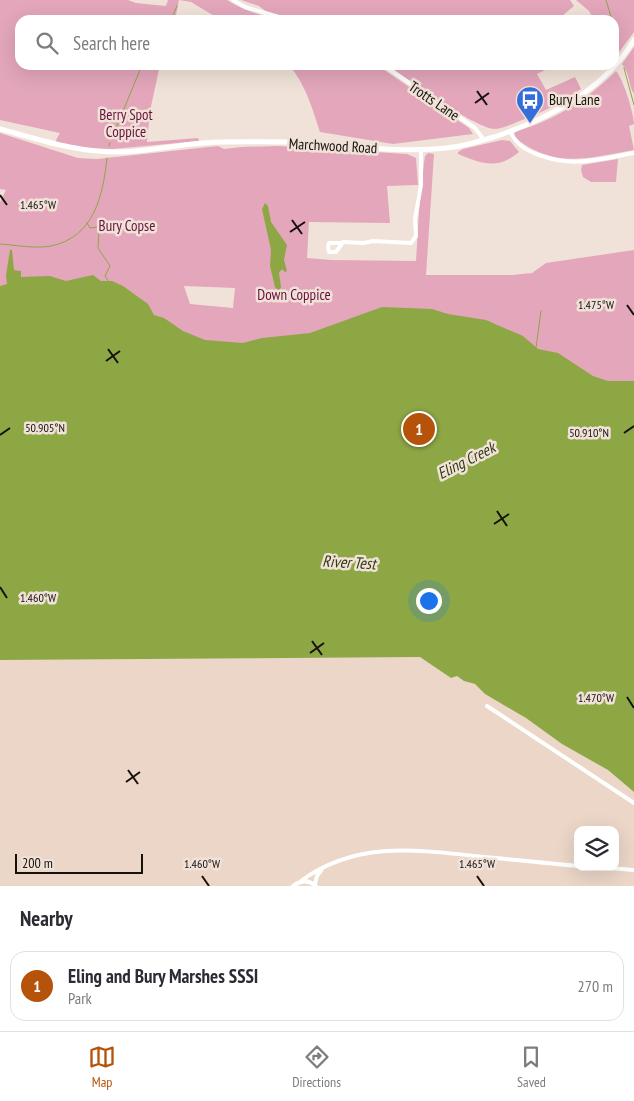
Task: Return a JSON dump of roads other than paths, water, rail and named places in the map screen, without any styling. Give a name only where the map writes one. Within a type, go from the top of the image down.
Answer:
[{"type":"street","points":[[233,0],[245,7],[271,15]]},
{"type":"street","name":"Marchwood Road","points":[[619,59],[634,40]]},
{"type":"street","name":"Trotts Lane","points":[[389,70],[475,128],[484,140]]},
{"type":"street","name":"Marchwood Road","points":[[0,130],[76,150],[100,152],[122,152],[220,141],[306,143],[396,150],[448,148],[484,140],[558,110],[575,100],[611,70]]},
{"type":"street","points":[[510,131],[514,139],[522,147],[542,156],[562,161],[580,162],[634,153]]},
{"type":"street","points":[[341,243],[374,241],[411,243],[416,236],[415,218],[421,185],[421,150]]},
{"type":"street","points":[[487,706],[634,803]]},
{"type":"street","points":[[293,886],[313,873],[345,858],[385,851],[416,850],[574,866]]},
{"type":"street","points":[[301,881],[311,882],[316,885],[317,876],[322,869]]},
{"type":"street","points":[[619,869],[634,870]]},
{"type":"water","points":[[265,203],[268,206],[271,222],[287,245],[284,260],[287,271],[285,272],[282,269],[279,273],[281,287],[279,291],[275,287],[270,266],[271,250],[262,209]]},
{"type":"water","points":[[10,250],[12,250],[14,270],[21,271],[21,277],[50,276],[66,281],[93,275],[101,281],[112,281],[123,286],[148,304],[154,315],[164,318],[183,331],[205,340],[243,343],[262,338],[310,333],[382,307],[432,309],[448,314],[486,320],[523,336],[538,349],[558,353],[593,376],[608,381],[634,381],[634,792],[608,770],[562,744],[526,718],[485,694],[475,684],[464,681],[457,676],[451,678],[420,657],[0,660],[0,286],[7,284],[6,275]]},
{"type":"waterway","points":[[606,0],[610,15]]},
{"type":"waterway","points":[[173,15],[177,6]]},
{"type":"waterway","points":[[624,68],[634,105]]},
{"type":"waterway","points":[[112,138],[140,70]]},
{"type":"waterway","points":[[0,244],[45,247],[66,241],[77,234],[94,213],[103,187],[107,158]]},
{"type":"waterway","points":[[87,223],[90,228],[98,227],[99,229],[98,248],[110,266],[105,276],[109,282]]},
{"type":"waterway","points":[[536,348],[541,311]]},
{"type":"place","name":"Bury Lane","points":[[530,124]]},
{"type":"place","name":"Eling and Bury Marshes SSSI","points":[[419,429]]},
{"type":"park label","name":"Berry Spot Coppice","points":[[126,124]]},
{"type":"park label","name":"Bury Copse","points":[[127,226]]},
{"type":"park label","name":"Down Coppice","points":[[294,295]]},
{"type":"water label","name":"Eling Creek","points":[[466,460]]},
{"type":"water label","name":"River Test","points":[[349,562]]}]
